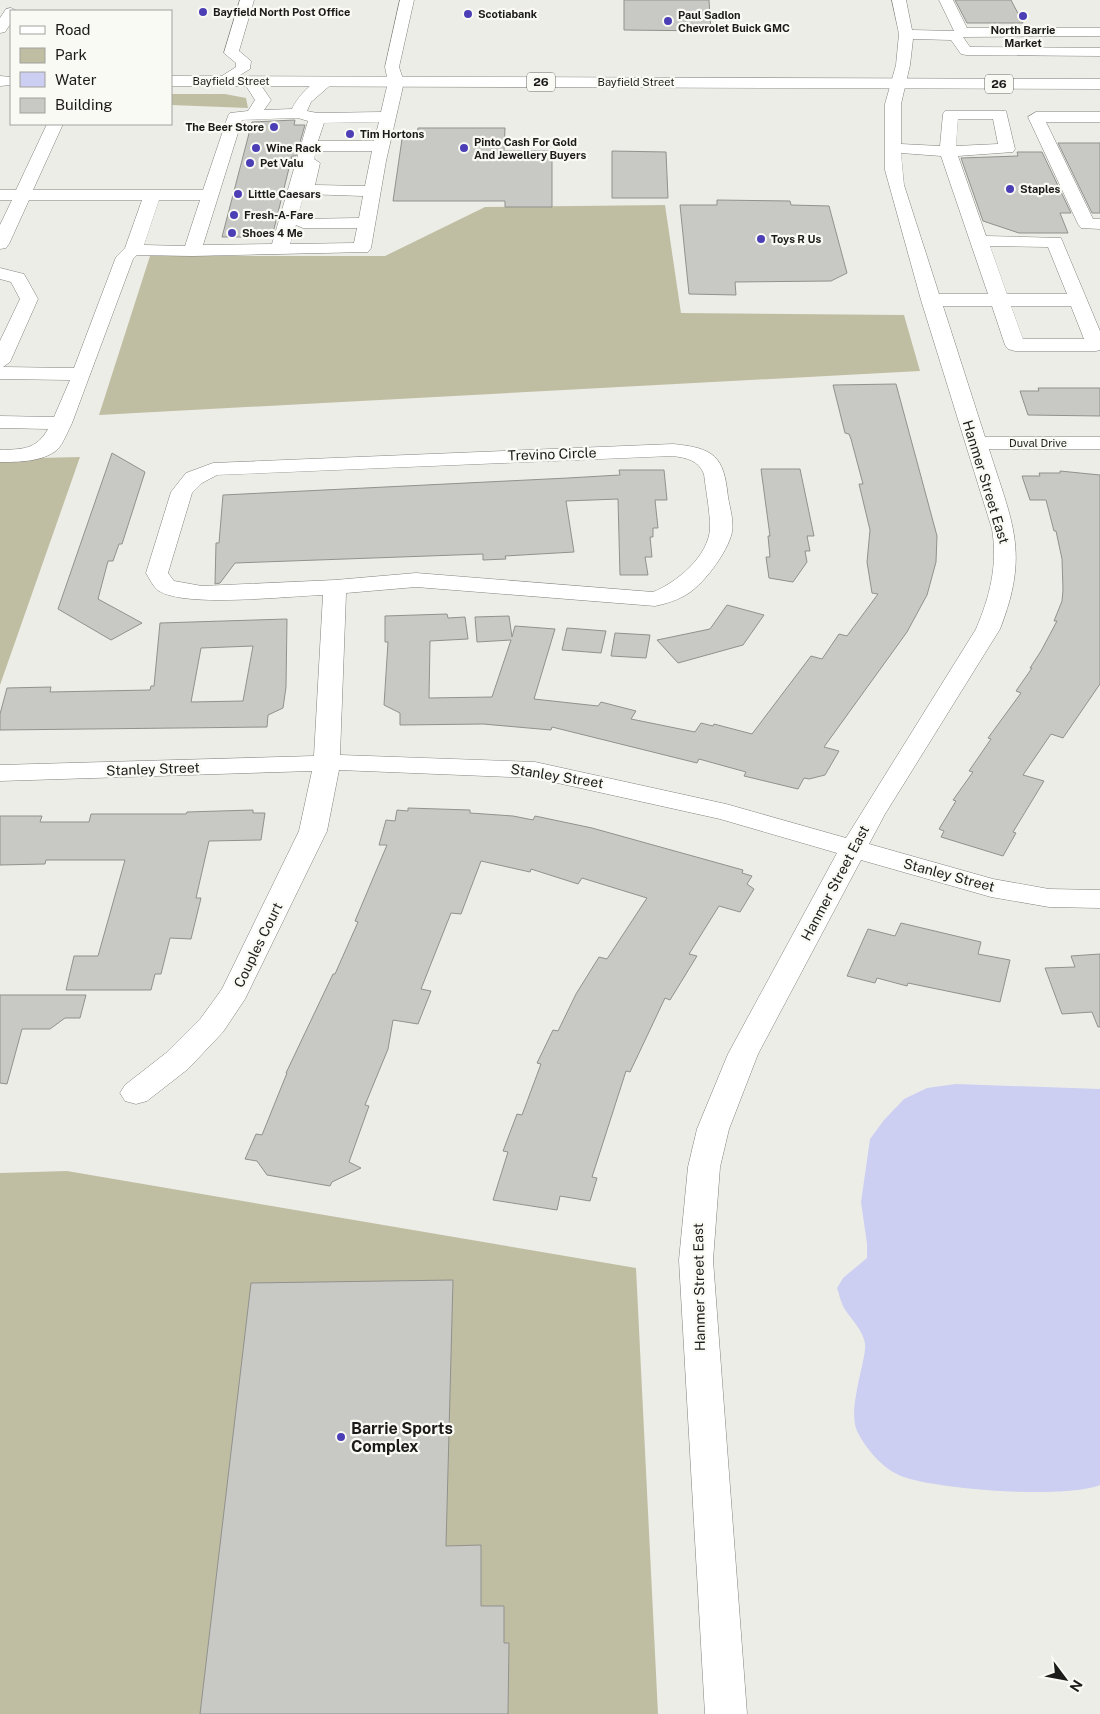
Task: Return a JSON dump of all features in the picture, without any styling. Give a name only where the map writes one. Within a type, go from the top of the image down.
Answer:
[{"type":"street","points":[[222,81],[243,69],[244,61],[230,53],[247,0]]},
{"type":"street","points":[[133,250],[192,251],[362,248],[396,82],[392,67],[407,0]]},
{"type":"street","name":"Hanmer Street East","points":[[726,1714],[696,1260],[698,1218],[704,1167],[715,1121],[743,1054],[854,848],[905,758],[988,629],[999,604],[1006,570],[1006,545],[896,185],[893,104],[899,83],[906,34],[899,0]]},
{"type":"street","points":[[946,0],[966,52],[1100,52]]},
{"type":"street","points":[[0,29],[10,15]]},
{"type":"street","points":[[906,34],[1100,32]]},
{"type":"street","name":"Bayfield Street","points":[[172,81],[1100,84]]},
{"type":"street","points":[[251,81],[263,100],[254,114]]},
{"type":"street","points":[[298,113],[304,100],[326,82]]},
{"type":"street","points":[[192,251],[236,116],[298,113],[317,118],[388,117]]},
{"type":"street","points":[[1100,117],[1036,117],[1087,224],[1100,224]]},
{"type":"street","points":[[317,118],[306,189],[311,191],[373,191]]},
{"type":"street","points":[[0,244],[56,125]]},
{"type":"street","points":[[1046,135],[1064,135]]},
{"type":"street","points":[[313,142],[380,153]]},
{"type":"street","points":[[280,249],[313,142]]},
{"type":"street","points":[[894,148],[948,151],[998,300],[1015,345],[1096,345],[1056,242],[979,241]]},
{"type":"street","points":[[331,160],[380,153]]},
{"type":"street","points":[[327,178],[373,191]]},
{"type":"street","points":[[307,204],[373,191]]},
{"type":"street","points":[[0,456],[27,455],[49,446],[62,423],[126,257],[133,250],[153,194]]},
{"type":"street","points":[[0,195],[209,195]]},
{"type":"street","points":[[303,223],[367,223]]},
{"type":"street","points":[[0,272],[18,278],[29,299],[0,362]]},
{"type":"street","points":[[930,300],[1078,300]]},
{"type":"street","points":[[0,373],[82,374]]},
{"type":"street","points":[[0,422],[62,423]]},
{"type":"street","name":"Duval Drive","points":[[975,443],[1100,443]]},
{"type":"street","name":"Trevino Circle","points":[[641,450],[682,452],[697,455],[714,466],[721,530],[718,540],[712,553],[690,581],[678,591],[666,596],[655,599],[632,598],[416,580],[335,587],[202,593],[180,591],[166,586],[158,573],[182,492],[187,484],[203,472],[223,467],[641,450]]},
{"type":"street","points":[[327,764],[335,587]]},
{"type":"street","name":"Stanley Street","points":[[0,773],[361,762],[459,765],[535,770],[579,778],[726,812],[991,888],[1049,898],[1100,899]]},
{"type":"street","name":"Couples Court","points":[[136,1093],[178,1061],[212,1025],[235,992],[313,831],[327,764]]},
{"type":"green space","points":[[172,94],[225,94],[246,98],[248,108],[172,105]]},
{"type":"green space","points":[[665,205],[681,313],[904,315],[920,371],[99,415],[150,256],[385,256],[485,207]]},
{"type":"green space","points":[[80,457],[0,685],[0,459]]},
{"type":"green space","points":[[67,1171],[636,1268],[658,1714],[0,1714],[0,1173]]},
{"type":"water","points":[[956,1084],[1100,1089],[1100,1485],[1083,1489],[1031,1492],[971,1489],[918,1481],[901,1476],[887,1468],[870,1451],[857,1431],[854,1413],[855,1402],[864,1358],[865,1343],[861,1332],[843,1306],[837,1288],[843,1278],[867,1258],[861,1202],[870,1139],[884,1120],[904,1099],[927,1088]]},
{"type":"building","points":[[624,0],[709,0],[711,31],[624,30]]},
{"type":"building","points":[[955,0],[1011,0],[1023,23],[967,23]]},
{"type":"building","points":[[295,120],[294,125],[305,125],[296,156],[292,156],[272,237],[222,237],[252,122]]},
{"type":"building","points":[[418,128],[505,128],[504,151],[552,151],[552,207],[505,207],[505,201],[393,201],[402,139],[417,139]]},
{"type":"building","points":[[1058,143],[1100,143],[1100,213],[1092,213]]},
{"type":"building","points":[[612,151],[666,152],[668,198],[612,198]]},
{"type":"building","name":"Staples","points":[[1017,152],[1042,152],[1071,213],[1060,213],[1068,233],[1019,233],[983,221],[961,158],[1018,156]]},
{"type":"building","name":"Toys R Us","points":[[717,200],[790,201],[791,205],[829,206],[847,273],[831,281],[735,282],[736,295],[689,294],[680,205],[717,205]]},
{"type":"building","points":[[896,384],[937,536],[936,562],[927,595],[907,632],[824,747],[839,751],[825,775],[809,779],[804,778],[798,789],[744,776],[746,772],[699,759],[697,763],[552,727],[551,730],[483,724],[400,725],[400,713],[384,705],[388,642],[385,642],[385,616],[447,614],[448,618],[465,617],[468,639],[430,641],[429,698],[492,697],[511,640],[477,642],[475,617],[509,616],[512,637],[515,626],[555,629],[534,699],[598,706],[601,702],[636,711],[631,719],[695,732],[701,723],[713,726],[714,724],[752,734],[811,656],[822,659],[839,634],[847,636],[878,594],[872,593],[867,562],[870,530],[859,484],[863,484],[851,439],[849,434],[845,433],[833,385]]},
{"type":"building","points":[[1038,388],[1100,388],[1100,416],[1028,415],[1020,391],[1039,391]]},
{"type":"building","points":[[112,453],[145,472],[122,544],[119,544],[113,561],[108,561],[98,599],[142,623],[111,640],[58,609]]},
{"type":"building","points":[[761,469],[800,469],[814,536],[807,536],[810,551],[805,551],[807,562],[793,582],[769,578],[766,557],[770,557],[768,536],[770,536]]},
{"type":"building","points":[[619,470],[664,470],[667,500],[655,500],[658,528],[653,528],[653,537],[650,537],[652,557],[645,557],[648,575],[620,575],[618,499],[566,501],[574,552],[505,556],[506,559],[483,560],[483,554],[235,563],[220,583],[215,584],[216,543],[219,543],[223,495],[620,475]]},
{"type":"building","points":[[1060,471],[1100,475],[1100,684],[1063,738],[1051,734],[1023,775],[1044,781],[1013,832],[1016,833],[1003,856],[941,837],[944,831],[939,829],[956,801],[953,800],[973,772],[969,771],[991,739],[988,738],[1021,693],[1016,691],[1032,668],[1030,668],[1057,621],[1054,621],[1062,601],[1063,590],[1062,559],[1056,531],[1054,531],[1046,500],[1030,500],[1022,476],[1040,476],[1039,473],[1060,473]]},
{"type":"building","points":[[727,605],[764,615],[743,645],[678,663],[657,640],[710,629]]},
{"type":"building","points":[[287,619],[286,687],[283,708],[268,715],[267,727],[0,730],[0,714],[7,688],[51,687],[50,692],[150,690],[151,686],[154,686],[160,623]],"holes":[[[253,646],[243,701],[191,702],[201,648]]]},
{"type":"building","points":[[567,628],[606,631],[601,653],[562,650]]},
{"type":"building","points":[[615,633],[650,635],[646,658],[611,656]]},
{"type":"building","points":[[408,808],[470,810],[470,813],[513,816],[533,820],[535,816],[592,828],[743,870],[742,873],[752,876],[747,884],[754,889],[740,912],[719,906],[689,954],[697,956],[670,1000],[665,998],[630,1072],[626,1071],[592,1177],[597,1178],[590,1201],[560,1196],[557,1210],[493,1200],[508,1152],[503,1151],[517,1114],[522,1115],[541,1064],[537,1063],[553,1030],[558,1031],[576,994],[599,957],[607,959],[647,898],[582,878],[578,884],[531,869],[530,872],[481,861],[461,914],[451,913],[421,989],[431,991],[418,1024],[393,1020],[388,1049],[365,1105],[369,1106],[349,1162],[361,1168],[332,1182],[330,1186],[267,1175],[257,1161],[245,1159],[256,1134],[262,1135],[286,1073],[333,974],[335,974],[358,922],[355,921],[387,845],[379,845],[386,820],[395,821],[397,810],[408,811]]},
{"type":"building","points":[[253,810],[253,813],[265,813],[261,840],[209,841],[196,898],[201,898],[191,939],[170,938],[161,974],[155,974],[151,990],[66,990],[74,956],[98,956],[125,860],[46,860],[45,864],[0,865],[0,816],[42,816],[40,822],[89,822],[91,814],[186,814],[187,812]]},
{"type":"building","points":[[901,923],[981,942],[978,954],[1010,960],[1000,1002],[908,983],[907,986],[877,978],[875,983],[847,976],[868,929],[895,936]]},
{"type":"building","points":[[1100,954],[1100,1027],[1098,1027],[1092,1012],[1062,1014],[1045,968],[1075,967],[1071,956]]},
{"type":"building","points":[[0,995],[86,995],[80,1018],[65,1018],[50,1029],[22,1029],[7,1084],[0,1083]]},
{"type":"building","name":"Barrie Sports Complex","points":[[453,1280],[446,1546],[481,1545],[481,1606],[504,1606],[504,1643],[509,1643],[508,1714],[200,1714],[251,1283]]},
{"type":"place","name":"Bayfield North Post Office","points":[[203,12]]},
{"type":"place","name":"Scotiabank","points":[[468,14]]},
{"type":"place","name":"North Barrie Market","points":[[1023,16]]},
{"type":"place","name":"Paul Sadlon Chevrolet Buick GMC","points":[[668,21]]},
{"type":"place","name":"The Beer Store","points":[[274,127]]},
{"type":"place","name":"Tim Hortons","points":[[350,134]]},
{"type":"place","name":"Wine Rack","points":[[256,148]]},
{"type":"place","name":"Pinto Cash For Gold And Jewellery Buyers","points":[[464,148]]},
{"type":"place","name":"Pet Valu","points":[[250,163]]},
{"type":"place","name":"Staples","points":[[1010,189]]},
{"type":"place","name":"Little Caesars","points":[[238,194]]},
{"type":"place","name":"Fresh-A-Fare","points":[[234,215]]},
{"type":"place","name":"Shoes 4 Me","points":[[232,233]]},
{"type":"place","name":"Toys R Us","points":[[761,239]]},
{"type":"place","name":"Barrie Sports Complex","points":[[341,1437]]}]
